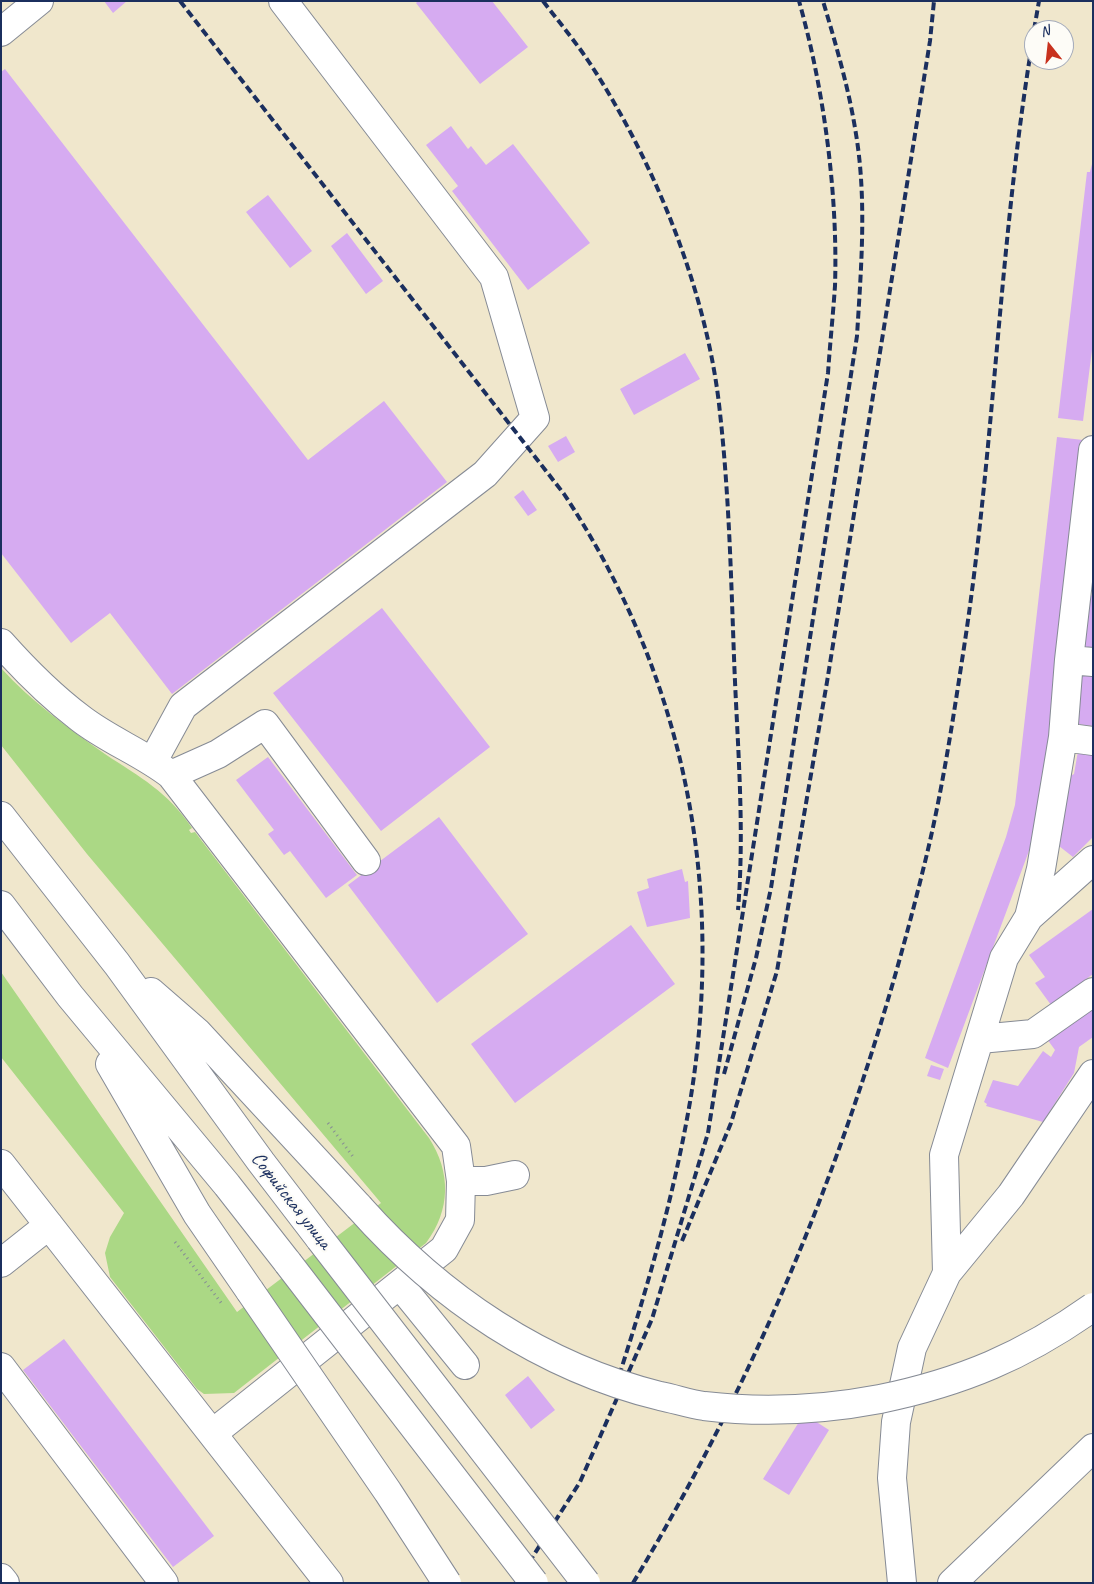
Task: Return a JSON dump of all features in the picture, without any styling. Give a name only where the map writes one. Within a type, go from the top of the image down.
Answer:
[{"type":"main road","points":[[1,32],[39,1]]},
{"type":"main road","points":[[162,768],[184,706],[486,474],[535,418],[494,277],[283,1]]},
{"type":"main road","points":[[1029,917],[1041,869],[1063,737],[1081,661],[1093,450]]},
{"type":"main road","points":[[1,643],[29,674],[80,719],[162,768],[440,1122],[456,1146],[461,1180],[460,1220],[444,1249],[213,1433]]},
{"type":"main road","points":[[162,768],[218,754],[265,724],[366,861]]},
{"type":"main road","points":[[1063,737],[1093,740]]},
{"type":"main road","name":"Софийская улица","points":[[1,816],[117,964],[261,1162],[586,1583]]},
{"type":"main road","points":[[947,1272],[944,1155],[1004,958],[1029,917],[1093,860]]},
{"type":"main road","points":[[1029,917],[1077,891],[1093,885]]},
{"type":"main road","name":"Софийская улица","points":[[1,905],[70,996],[227,1185],[534,1583]]},
{"type":"main road","points":[[117,964],[197,1032],[360,1207],[380,1231],[432,1280],[495,1326],[552,1357],[624,1387],[703,1406],[767,1411],[844,1406],[926,1390],[996,1365],[1054,1335],[1093,1307]]},
{"type":"main road","points":[[980,1039],[1033,1034],[1093,992]]},
{"type":"main road","points":[[70,996],[197,1214],[388,1492],[447,1583]]},
{"type":"main road","points":[[902,1583],[892,1478],[896,1422],[912,1348],[947,1272],[1011,1195],[1093,1074]]},
{"type":"main road","points":[[461,1180],[486,1181],[515,1174]]},
{"type":"main road","points":[[5,1176],[49,1225],[329,1583]]},
{"type":"main road","points":[[1,1263],[49,1225]]},
{"type":"main road","points":[[400,1285],[465,1365]]},
{"type":"main road","points":[[1,1367],[164,1583]]},
{"type":"main road","points":[[952,1583],[1093,1448]]},
{"type":"main road","points":[[1,1578],[5,1583]]},
{"type":"path","points":[[328,1124],[358,1162]]},
{"type":"path","points":[[175,1242],[222,1304]]},
{"type":"green space","points":[[1,668],[51,714],[105,754],[153,786],[183,815],[192,828],[189,830],[191,833],[195,832],[429,1138],[441,1164],[444,1177],[444,1204],[434,1230],[426,1243],[234,1393],[204,1394],[197,1389],[110,1277],[105,1253],[110,1237],[124,1213],[1,1057],[1,972],[237,1312],[381,1203],[87,854],[1,745]]},
{"type":"building","points":[[104,1],[127,1],[113,13]]},
{"type":"building","points":[[418,1],[492,1],[528,47],[480,84],[416,3]]},
{"type":"building","points":[[5,69],[308,460],[384,401],[447,482],[172,694],[110,613],[71,643],[1,553],[1,72]]},
{"type":"building","points":[[451,126],[468,149],[471,146],[486,165],[513,144],[590,243],[528,290],[452,191],[458,186],[426,145]]},
{"type":"building","points":[[1092,164],[1093,342],[1083,421],[1058,418],[1087,172],[1090,172]]},
{"type":"building","points":[[268,195],[312,251],[290,268],[246,212]]},
{"type":"building","points":[[347,233],[383,281],[366,294],[331,246]]},
{"type":"building","points":[[685,353],[700,379],[634,415],[620,389]]},
{"type":"building","points":[[566,436],[575,452],[558,462],[548,446]]},
{"type":"building","points":[[1057,437],[1083,440],[1042,810],[1039,824],[948,1068],[925,1058],[1006,837],[1015,805]]},
{"type":"building","points":[[523,490],[537,510],[528,516],[514,497]]},
{"type":"building","points":[[1090,595],[1093,596],[1093,648],[1084,647]]},
{"type":"building","points":[[382,608],[490,747],[381,831],[273,693]]},
{"type":"building","points":[[1082,673],[1093,674],[1093,726],[1077,724]]},
{"type":"building","points":[[1078,751],[1093,753],[1093,837],[1073,857],[1059,846],[1070,776],[1074,774]]},
{"type":"building","points":[[268,757],[357,875],[326,898],[290,851],[284,855],[268,834],[274,830],[236,780]]},
{"type":"building","points":[[439,817],[528,934],[437,1003],[348,885]]},
{"type":"building","points":[[682,869],[685,882],[688,881],[690,918],[647,927],[637,892],[649,888],[647,879]]},
{"type":"building","points":[[1093,909],[1093,974],[1051,1005],[1035,983],[1045,977],[1029,955]]},
{"type":"building","points":[[631,925],[675,984],[515,1103],[471,1044]]},
{"type":"building","points":[[1093,1006],[1093,1037],[1079,1047],[1074,1073],[1043,1122],[986,1106],[987,1104],[984,1102],[993,1080],[1018,1086],[1043,1051],[1051,1057],[1055,1050],[1047,1039]]},
{"type":"building","points":[[931,1065],[944,1069],[940,1080],[927,1076]]},
{"type":"building","points":[[64,1339],[214,1536],[173,1567],[23,1370]]},
{"type":"building","points":[[528,1376],[555,1410],[531,1429],[505,1395]]},
{"type":"building","points":[[804,1414],[829,1430],[789,1495],[763,1479]]},
{"type":"railway","points":[[180,1],[564,494],[605,563],[639,634],[666,708],[685,783],[697,860],[702,938],[700,1016],[691,1096],[677,1168],[650,1274],[618,1379]]},
{"type":"railway","points":[[543,1],[584,54],[636,142],[675,230],[691,276],[714,368],[723,443],[731,566],[741,815],[738,910]]},
{"type":"railway","points":[[516,1583],[580,1482],[652,1319],[708,1133],[828,373],[835,286],[834,215],[828,142],[816,70],[799,1]]},
{"type":"railway","points":[[724,1074],[756,958],[771,888],[857,336],[862,235],[859,159],[846,84],[823,1]]},
{"type":"railway","points":[[682,1241],[731,1123],[777,971],[827,682],[930,41],[934,1]]},
{"type":"railway","points":[[1036,20],[1039,1]]},
{"type":"railway","points":[[633,1583],[681,1499],[726,1414],[767,1327],[805,1238],[840,1147],[871,1056],[923,870],[946,762],[974,577],[1013,187],[1028,70]]}]
